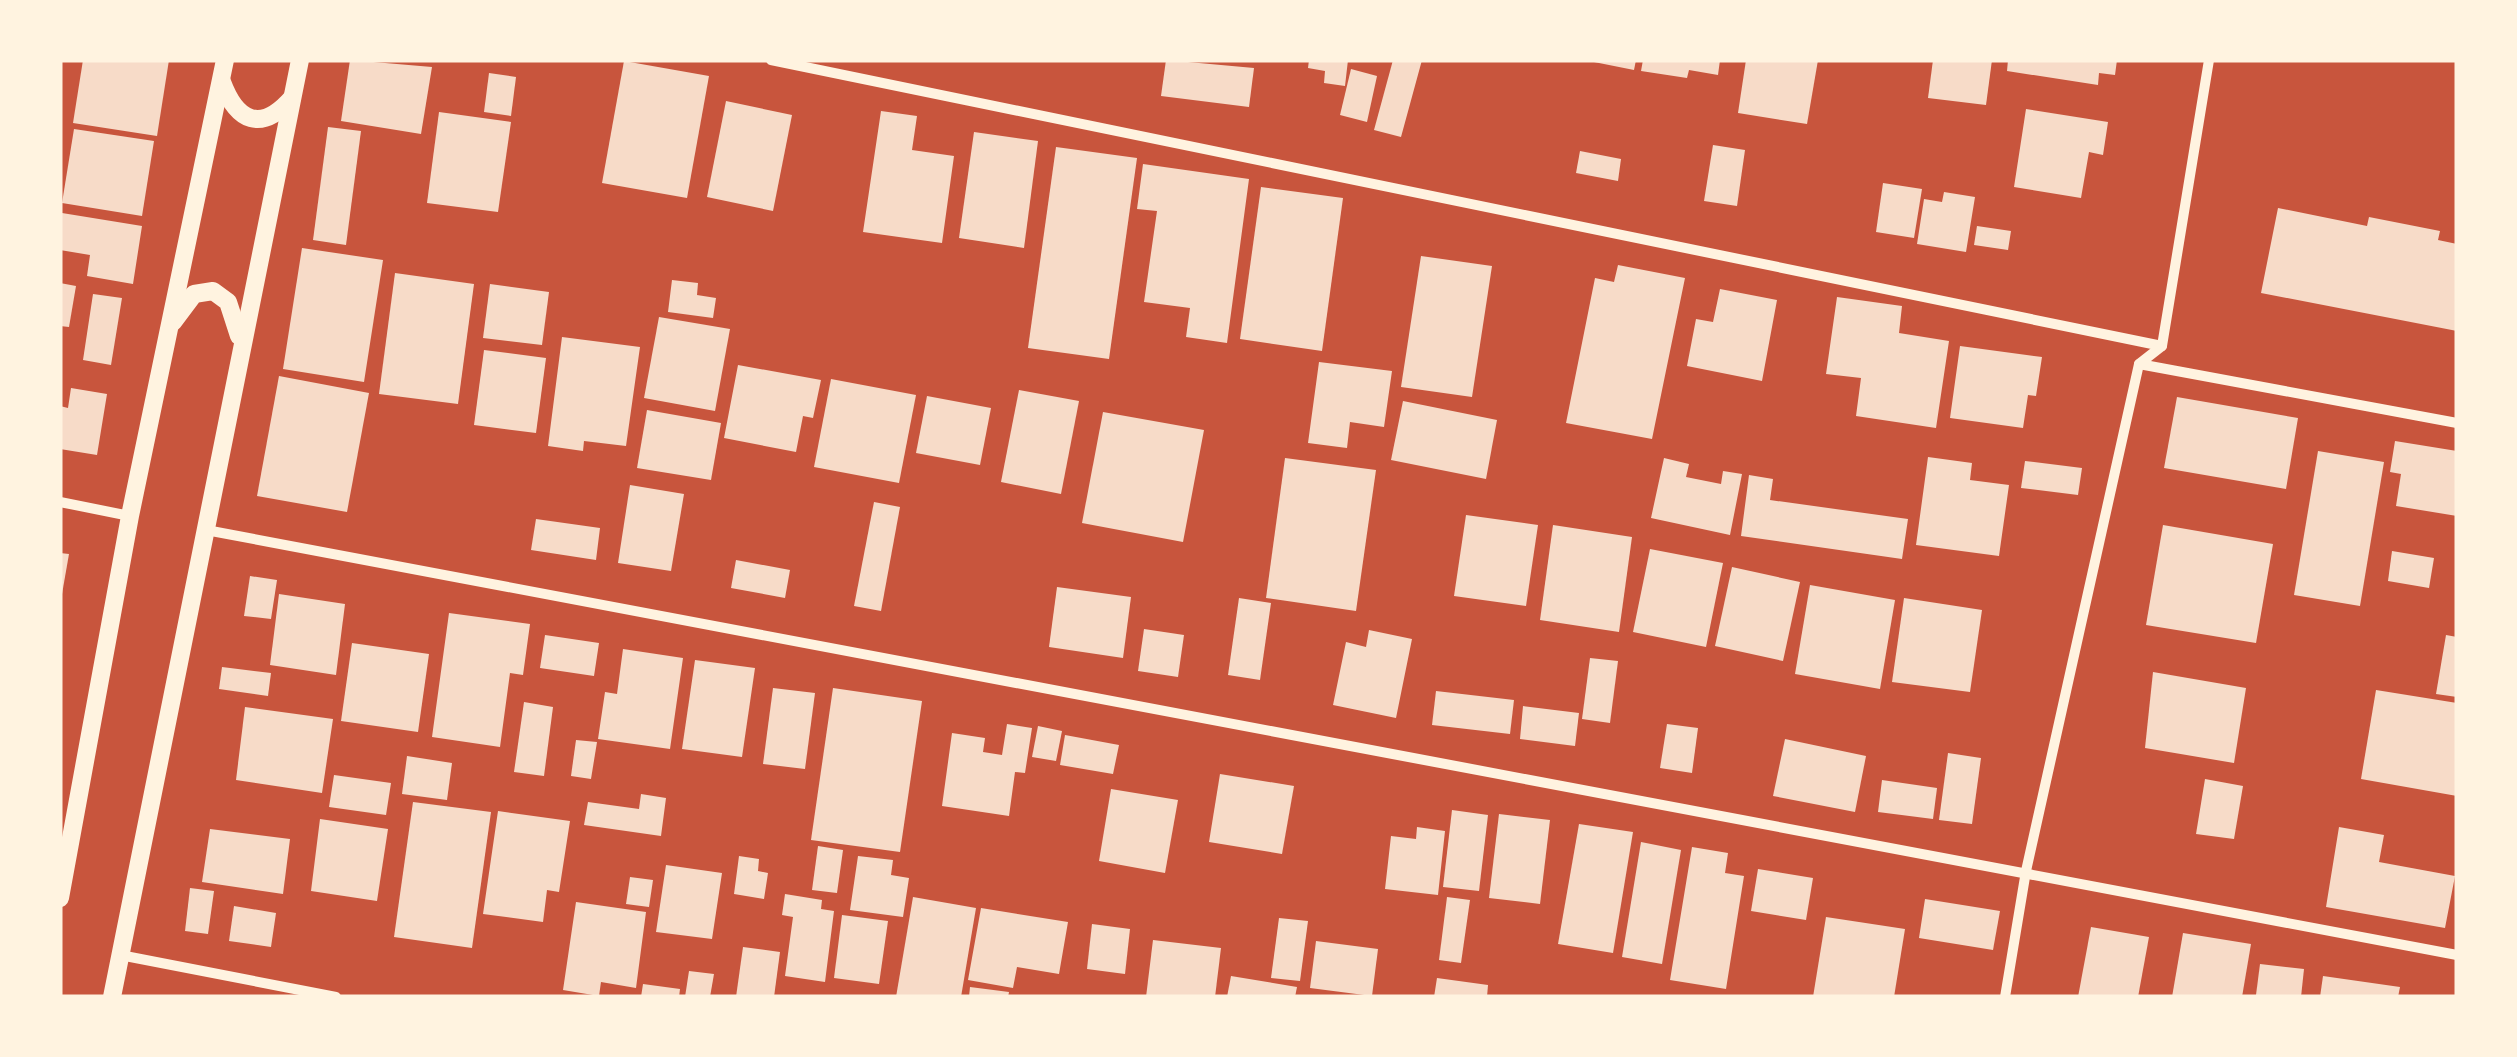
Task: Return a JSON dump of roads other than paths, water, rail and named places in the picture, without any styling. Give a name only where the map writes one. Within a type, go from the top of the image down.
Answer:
[{"type":"street","points":[[60,898],[130,516],[225,60]]},
{"type":"street","points":[[112,997],[240,342],[300,60]]},
{"type":"street","points":[[771,60],[2162,346]]},
{"type":"street","points":[[2005,997],[2026,871],[2139,364],[2162,346],[2209,60]]},
{"type":"street","points":[[221,80],[229,102],[240,114],[254,120],[268,119],[292,98]]},
{"type":"street","points":[[166,334],[194,294],[213,291],[228,302],[240,342]]},
{"type":"street","points":[[2139,364],[2457,423]]},
{"type":"street","points":[[60,502],[130,516]]},
{"type":"street","points":[[206,530],[2457,955]]},
{"type":"street","points":[[120,955],[336,997]]}]
